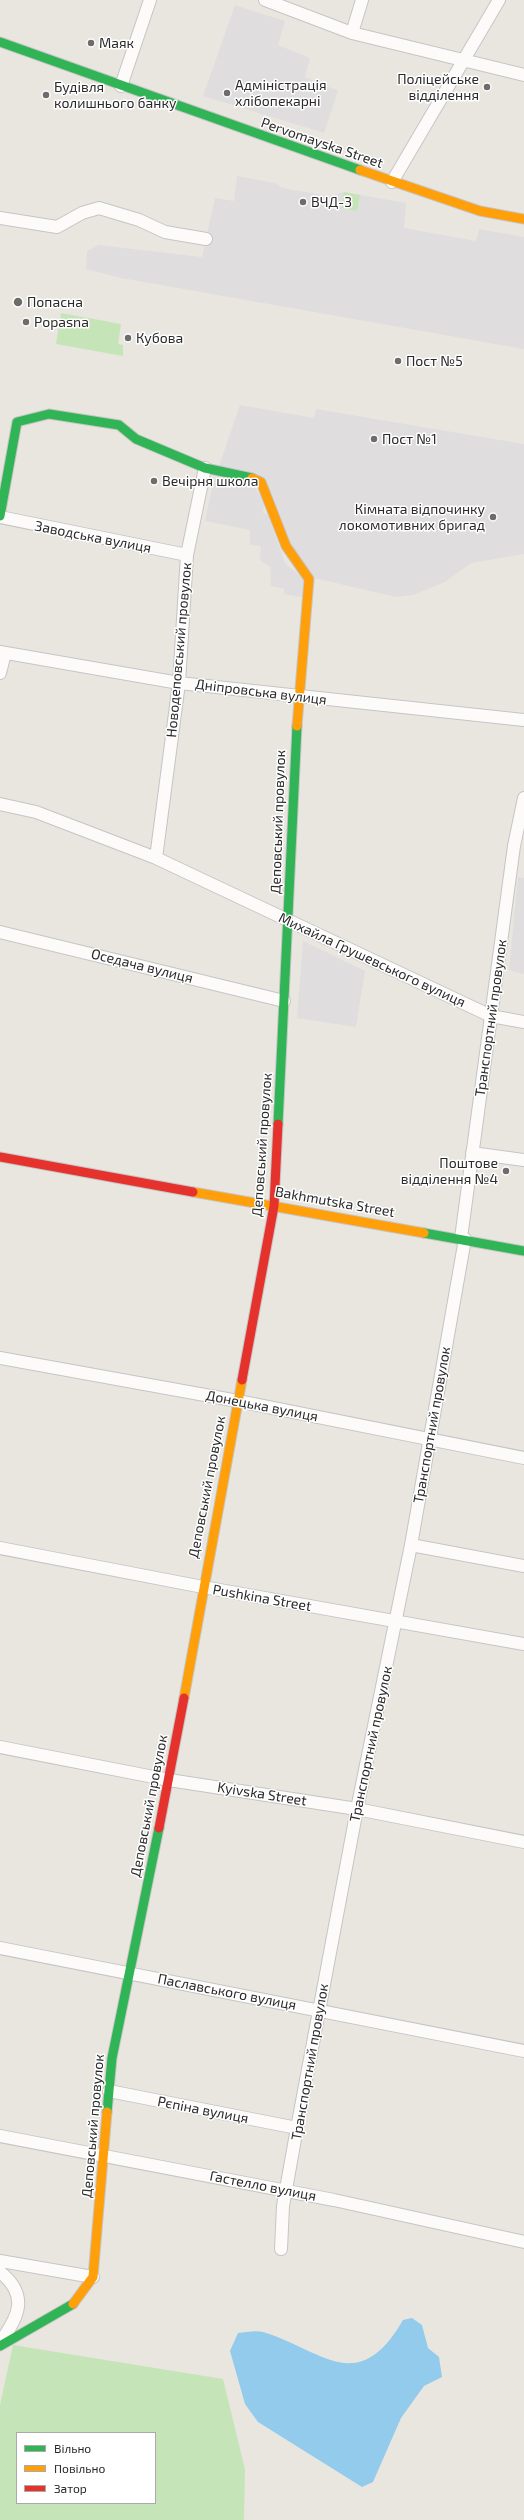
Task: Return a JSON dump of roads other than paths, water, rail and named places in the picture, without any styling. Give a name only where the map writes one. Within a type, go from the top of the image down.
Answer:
[{"type":"street","points":[[120,86],[150,0]]},
{"type":"street","points":[[265,0],[352,33],[524,75]]},
{"type":"street","points":[[352,33],[362,0]]},
{"type":"street","points":[[392,182],[499,0]]},
{"type":"street","name":"Pervomayska Street","points":[[0,42],[392,182],[480,211],[524,219]]},
{"type":"street","points":[[0,218],[57,227],[82,212],[99,208],[139,220],[165,232],[206,239]]},
{"type":"street","points":[[0,516],[17,422],[49,414],[119,425],[136,438],[205,468]]},
{"type":"street","name":"Новодеповський провулок","points":[[156,858],[179,683],[187,555],[205,468]]},
{"type":"street","name":"Деповський провулок","points":[[93,2277],[112,2058],[170,1780],[203,1588],[274,1206],[298,697],[309,579],[286,546],[261,482],[247,476],[205,468]]},
{"type":"street","name":"Заводська вулиця","points":[[0,516],[187,555]]},
{"type":"street","points":[[0,673],[3,652]]},
{"type":"street","name":"Дніпровська вулиця","points":[[3,652],[179,683],[298,697],[524,720]]},
{"type":"street","name":"Транспортний провулок","points":[[281,2249],[286,2191],[297,2128],[357,1809],[412,1545],[430,1439],[463,1239],[472,1153],[514,846],[524,798]]},
{"type":"street","name":"Михайла Грушевського вулиця","points":[[0,804],[36,812],[156,858],[491,1016],[524,1022]]},
{"type":"street","name":"Оседача вулиця","points":[[0,932],[284,1001]]},
{"type":"street","points":[[472,1153],[524,1160]]},
{"type":"street","name":"Bakhmutska Street","points":[[0,1157],[524,1251]]},
{"type":"street","name":"Донецька вулиця","points":[[0,1358],[238,1401],[524,1458]]},
{"type":"street","points":[[412,1545],[524,1566]]},
{"type":"street","name":"Pushkina Street","points":[[0,1548],[203,1588],[524,1644]]},
{"type":"street","name":"Kyivska Street","points":[[0,1747],[170,1780],[357,1809],[524,1842]]},
{"type":"street","name":"Паславського вулиця","points":[[0,1948],[524,2051]]},
{"type":"street","name":"Рєпіна вулиця","points":[[109,2091],[297,2128]]},
{"type":"street","name":"Гастелло вулиця","points":[[0,2136],[286,2191],[524,2242]]},
{"type":"street","points":[[0,2261],[93,2277],[72,2305],[0,2346]]},
{"type":"street","points":[[0,2272],[9,2278],[19,2301],[15,2322],[0,2342]]},
{"type":"water","points":[[412,2318],[422,2325],[428,2348],[439,2357],[442,2377],[424,2386],[401,2418],[373,2482],[362,2487],[258,2422],[245,2404],[230,2351],[238,2333],[260,2331],[321,2357],[338,2362],[354,2363],[370,2357],[386,2344],[403,2320]]},
{"type":"place","name":"Маяк","points":[[91,43]]},
{"type":"place","name":"Поліцейське відділення","points":[[487,87]]},
{"type":"place","name":"Адміністрація хлібопекарні","points":[[227,93]]},
{"type":"place","name":"Будівля колишнього банку","points":[[46,95]]},
{"type":"place","name":"ВЧД-3","points":[[303,202]]},
{"type":"place","name":"Попасна","points":[[18,302]]},
{"type":"place","name":"Popasna","points":[[26,322]]},
{"type":"place","name":"Кубова","points":[[128,338]]},
{"type":"place","name":"Пост №5","points":[[398,361]]},
{"type":"place","name":"Пост №1","points":[[374,439]]},
{"type":"place","name":"Вечірня школа","points":[[154,481]]},
{"type":"place","name":"Кімната відпочинку локомотивних бригад","points":[[493,517]]},
{"type":"place","name":"Поштове відділення №4","points":[[506,1171]]}]
